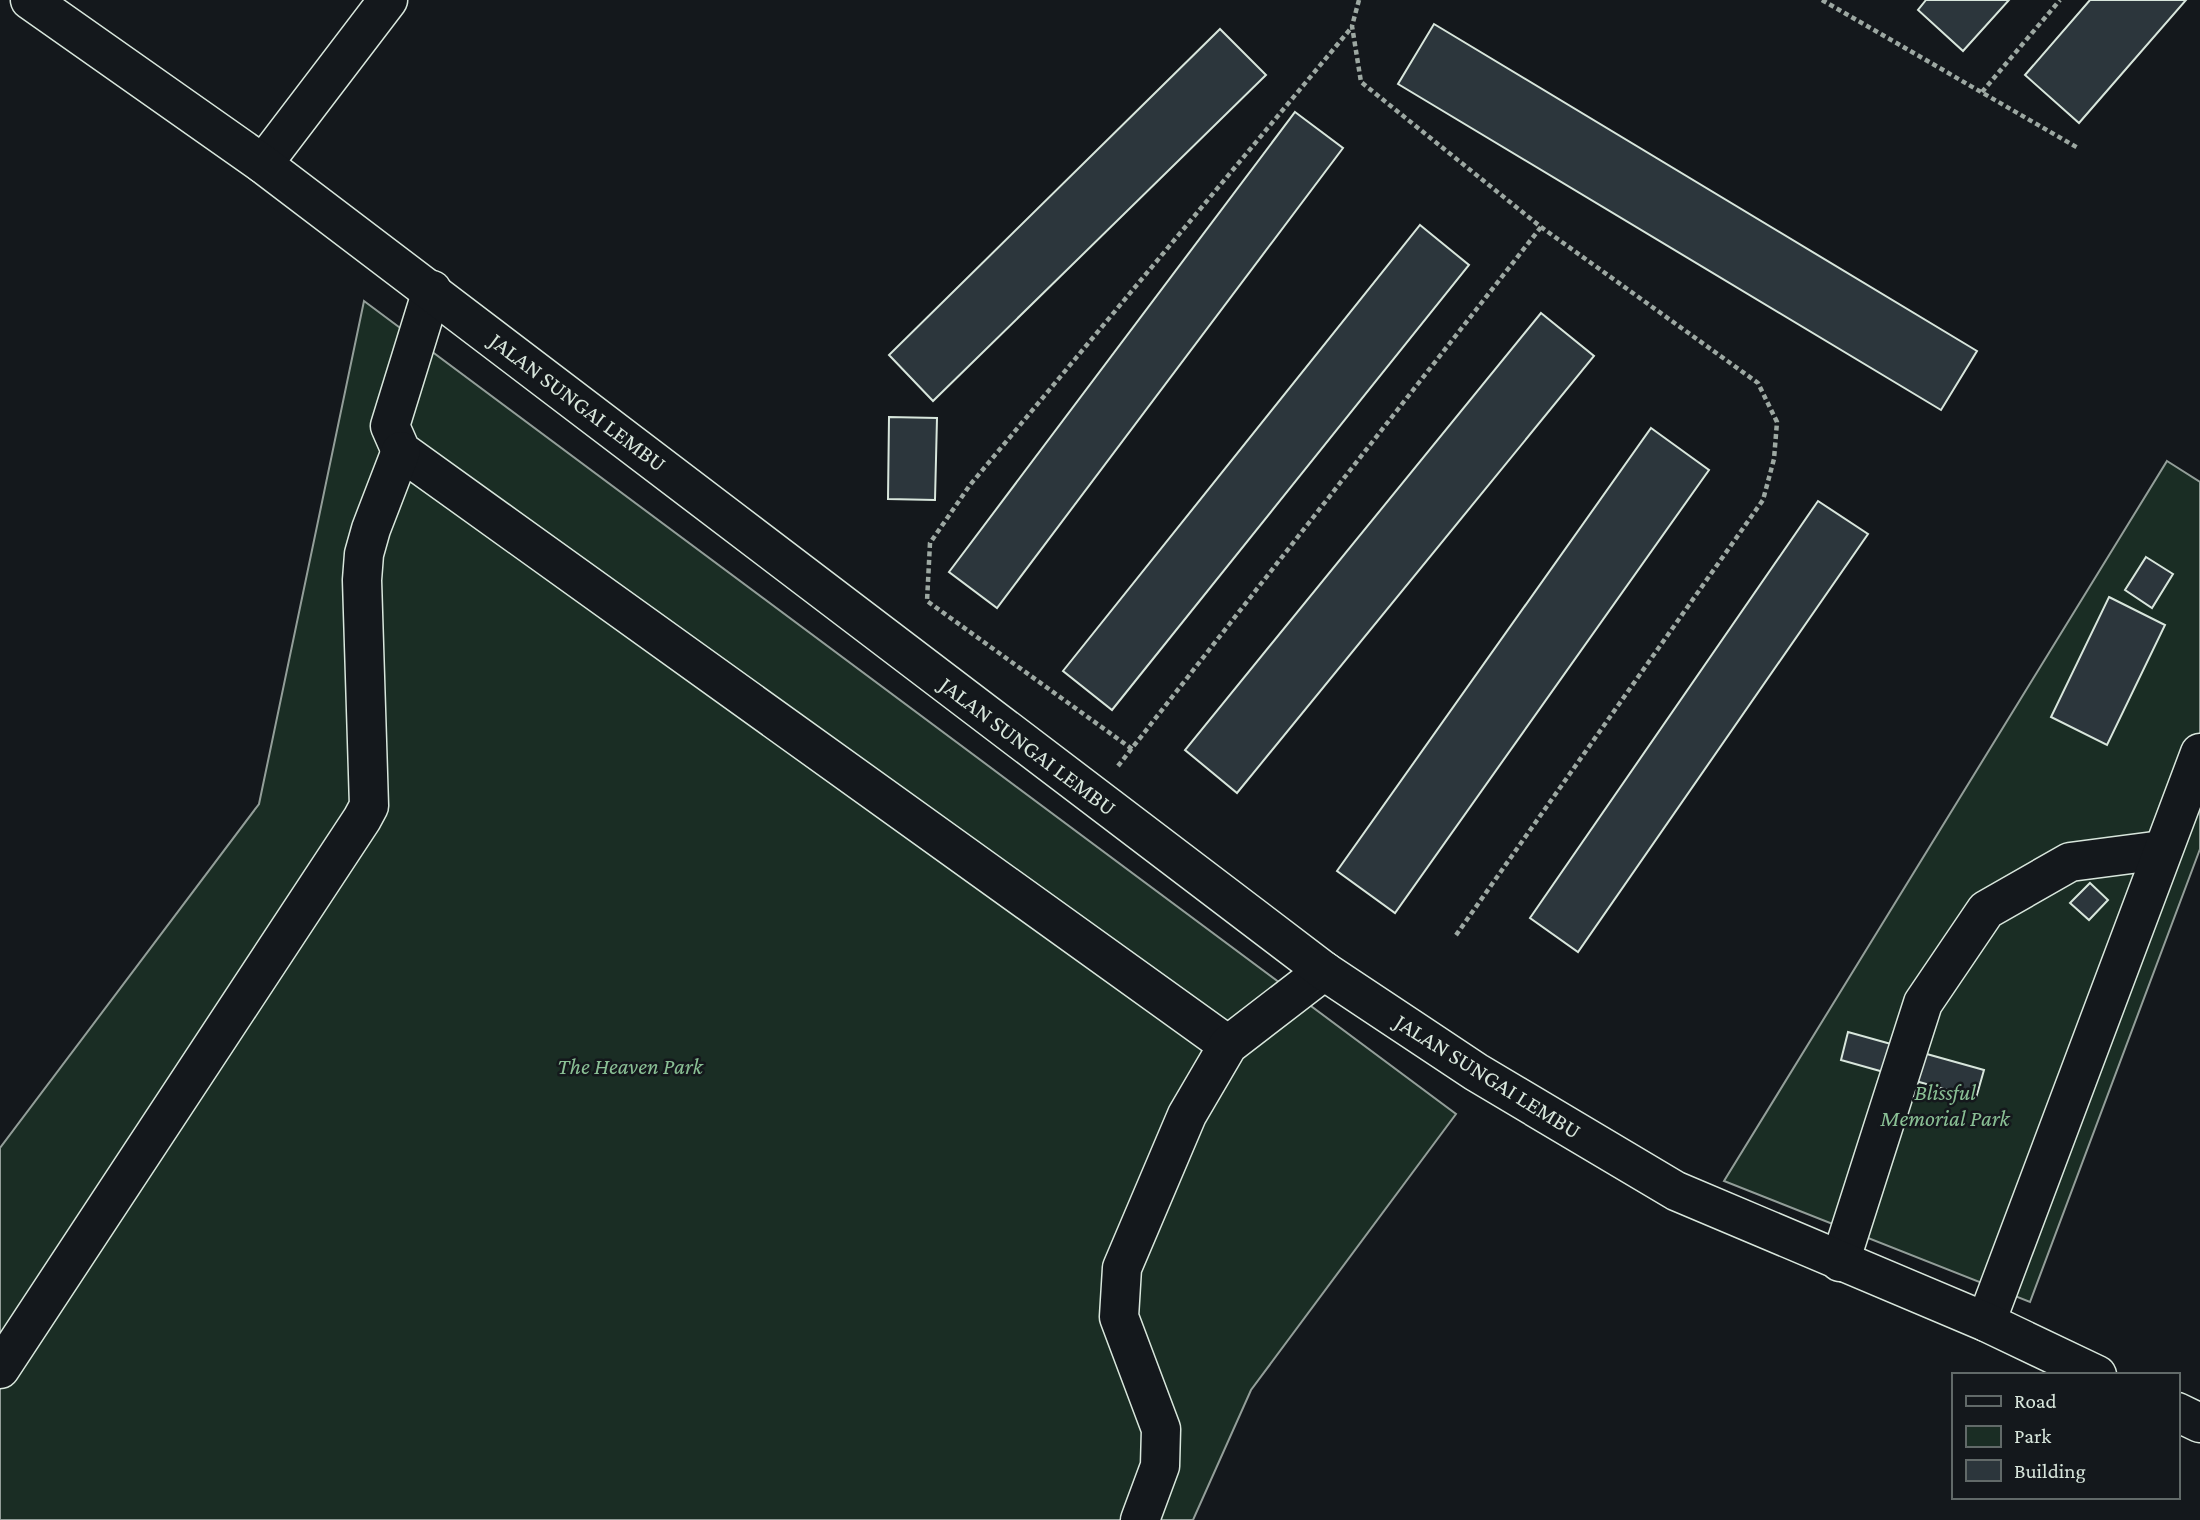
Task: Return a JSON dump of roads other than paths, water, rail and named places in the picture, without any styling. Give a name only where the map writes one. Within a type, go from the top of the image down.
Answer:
[{"type":"main road","name":"JALAN SUNGAI LEMBU","points":[[30,0],[263,164],[432,290],[1324,971],[1476,1072],[1676,1192],[1986,1322],[2093,1373]]},
{"type":"main road","points":[[263,164],[388,0]]},
{"type":"main road","points":[[432,290],[390,426],[401,451],[1228,1045]]},
{"type":"main road","points":[[0,1369],[369,806],[364,554],[401,451]]},
{"type":"main road","points":[[1986,1322],[2200,754]]},
{"type":"main road","points":[[1840,1262],[1923,1003],[1986,910],[2070,862],[2162,850]]},
{"type":"main road","points":[[1140,1520],[1160,1466],[1161,1429],[1119,1317],[1122,1268],[1187,1115],[1228,1045],[1324,971]]},
{"type":"main road","points":[[2179,1413],[2200,1423]]},
{"type":"park label","name":"The Heaven Park","points":[[630,1066]]},
{"type":"park label","name":"Blissful Memorial Park","points":[[1945,1105]]}]
